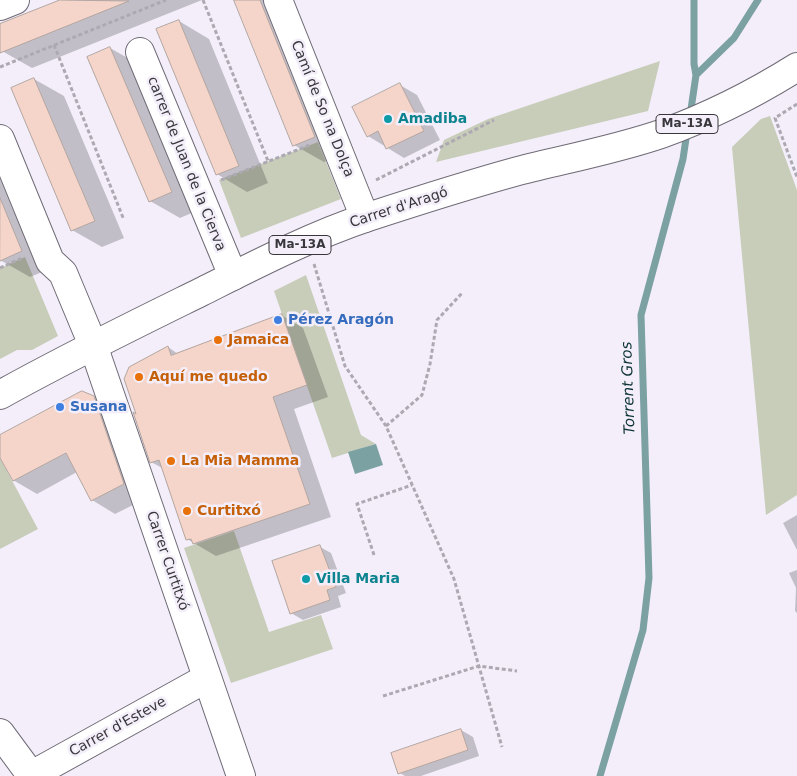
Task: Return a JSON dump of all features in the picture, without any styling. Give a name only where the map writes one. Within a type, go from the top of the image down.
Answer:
[{"type":"street","points":[[0,6],[15,0]]},
{"type":"street","name":"Camí de So na Dolça","points":[[278,0],[366,218]]},
{"type":"street","name":"carrer de Juan de la Cierva","points":[[140,52],[233,276]]},
{"type":"street","name":"Carrer d'Aragó","points":[[0,395],[93,345],[307,242],[366,218],[518,171],[620,146],[659,134],[699,119],[750,94],[797,67]]},
{"type":"street","name":"Carrer Curtitxó","points":[[0,139],[50,261],[63,274],[93,345],[242,776]]},
{"type":"street","name":"Carrer d'Esteve","points":[[30,776],[207,678]]},
{"type":"street","points":[[0,733],[30,776]]},
{"type":"path","points":[[0,67],[166,0]]},
{"type":"path","points":[[203,0],[268,161]]},
{"type":"path","points":[[54,45],[124,220]]},
{"type":"path","points":[[797,104],[775,118],[797,177]]},
{"type":"path","points":[[355,191],[494,120]]},
{"type":"path","points":[[197,189],[333,136]]},
{"type":"path","points":[[307,242],[345,366],[386,426],[454,579],[502,747]]},
{"type":"path","points":[[386,426],[422,395],[430,364],[437,320],[463,292]]},
{"type":"path","points":[[374,555],[357,504],[412,485]]},
{"type":"path","points":[[383,696],[479,666],[518,671]]},
{"type":"shaded area","points":[[660,61],[648,111],[436,162],[444,140],[488,119]]},
{"type":"shaded area","points":[[770,116],[797,190],[797,495],[766,515],[732,147],[761,119]]},
{"type":"shaded area","points":[[318,142],[341,199],[241,238],[219,180]]},
{"type":"shaded area","points":[[25,257],[58,336],[32,350],[17,350],[0,359],[0,268]]},
{"type":"shaded area","points":[[306,275],[361,435],[376,444],[332,458],[274,291]]},
{"type":"shaded area","points":[[376,444],[383,465],[355,474],[348,452]]},
{"type":"shaded area","points":[[0,458],[38,529],[0,549]]},
{"type":"shaded area","points":[[234,531],[269,632],[321,615],[333,649],[231,683],[184,548]]},
{"type":"building","points":[[60,0],[129,1],[0,53],[0,24]]},
{"type":"building","points":[[234,0],[260,0],[315,137],[293,146]]},
{"type":"building","points":[[179,20],[239,166],[216,175],[156,29]]},
{"type":"building","points":[[110,47],[172,192],[149,202],[87,57]]},
{"type":"building","points":[[34,78],[95,221],[71,231],[11,88]]},
{"type":"building","name":"Amadiba","points":[[400,83],[424,131],[386,149],[378,131],[367,137],[352,107]]},
{"type":"building","points":[[0,198],[22,251],[0,261]]},
{"type":"building","points":[[282,314],[307,385],[273,397],[310,504],[193,544],[191,539],[186,540],[159,460],[150,463],[124,379],[129,367],[168,346],[171,355]]},
{"type":"building","points":[[82,391],[94,396],[124,484],[91,501],[66,453],[13,481],[0,458],[0,435]]},
{"type":"building","name":"Villa Maria","points":[[320,545],[336,587],[327,590],[330,600],[290,614],[272,561]]},
{"type":"building","points":[[461,729],[468,750],[398,774],[391,753]]},
{"type":"waterway","name":"Torrent Gros","points":[[690,116],[696,75],[694,64],[694,0]]},
{"type":"waterway","points":[[696,75],[734,38],[758,0]]},
{"type":"waterway","name":"Torrent Gros","points":[[600,776],[643,630],[649,578],[641,315],[683,159],[687,132]]},
{"type":"place","name":"Amadiba","points":[[388,119]]},
{"type":"place","name":"Pérez Aragón","points":[[278,320]]},
{"type":"place","name":"Jamaica","points":[[218,340]]},
{"type":"place","name":"Aquí me quedo","points":[[139,377]]},
{"type":"place","name":"Susana","points":[[60,407]]},
{"type":"place","name":"La Mia Mamma","points":[[171,461]]},
{"type":"place","name":"Curtitxó","points":[[187,511]]},
{"type":"place","name":"Villa Maria","points":[[306,579]]}]
